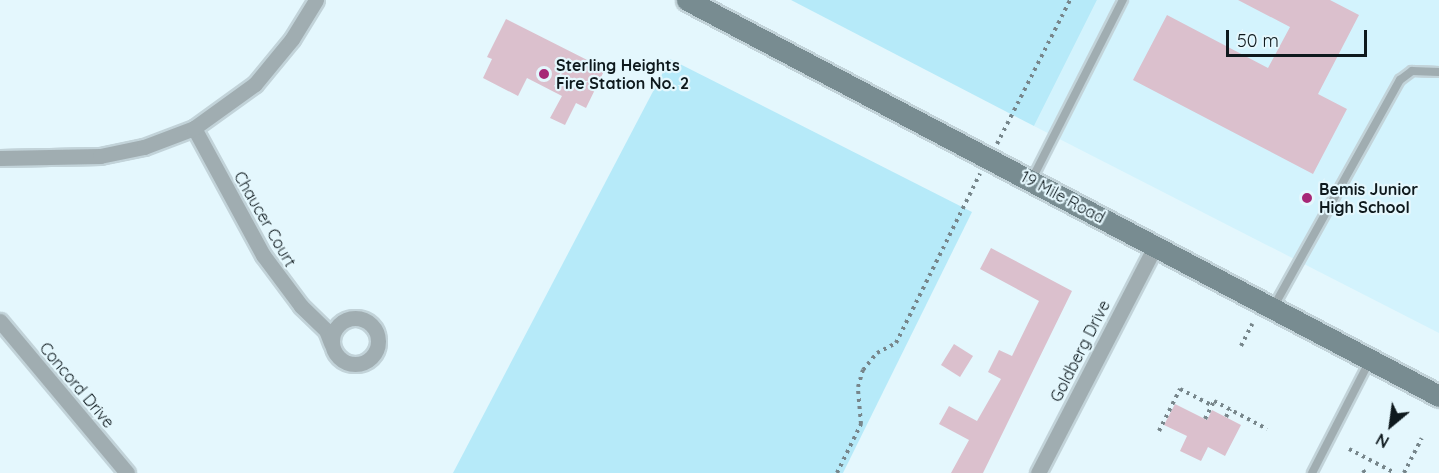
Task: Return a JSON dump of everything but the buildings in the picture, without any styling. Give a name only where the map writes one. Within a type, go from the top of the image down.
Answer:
[{"type":"street","points":[[0,158],[100,156],[144,147],[194,128],[255,84],[292,39],[316,0]]},
{"type":"street","name":"19 Mile Road","points":[[687,0],[1439,396]]},
{"type":"street","name":"Chaucer Court","points":[[194,128],[263,255],[301,306],[317,319],[337,357],[350,364],[365,363],[376,352],[378,337],[370,323],[347,319],[317,319]]},
{"type":"street","name":"Goldberg Drive","points":[[1038,473],[1155,246]]},
{"type":"street","points":[[331,343],[335,329],[347,319]]},
{"type":"street","name":"Concord Drive","points":[[0,321],[127,473]]},
{"type":"lane","points":[[1031,180],[1123,0]]},
{"type":"lane","points":[[1272,308],[1400,80],[1412,71],[1439,72]]},
{"type":"lane","points":[[1312,473],[1371,359]]},
{"type":"path","points":[[996,146],[1070,0]]},
{"type":"path","points":[[837,473],[861,423],[858,387],[863,370],[877,354],[896,343],[979,175]]},
{"type":"path","points":[[1241,346],[1252,324]]},
{"type":"path","points":[[1159,431],[1180,388],[1212,405]]},
{"type":"path","points":[[1205,419],[1214,401],[1267,429]]},
{"type":"path","points":[[1226,417],[1230,409]]},
{"type":"path","points":[[1404,473],[1422,438]]},
{"type":"path","points":[[1349,449],[1395,473]]},
{"type":"shaded area","points":[[791,0],[1097,0],[1034,126]]},
{"type":"shaded area","name":"Bemis Junior High School","points":[[1097,0],[1439,0],[1439,333],[1034,126]]},
{"type":"shaded area","points":[[670,59],[972,212],[843,473],[453,473]]},
{"type":"place","name":"Sterling Heights Fire Station No. 2","points":[[544,74]]},
{"type":"place","name":"Bemis Junior High School","points":[[1307,198]]}]
